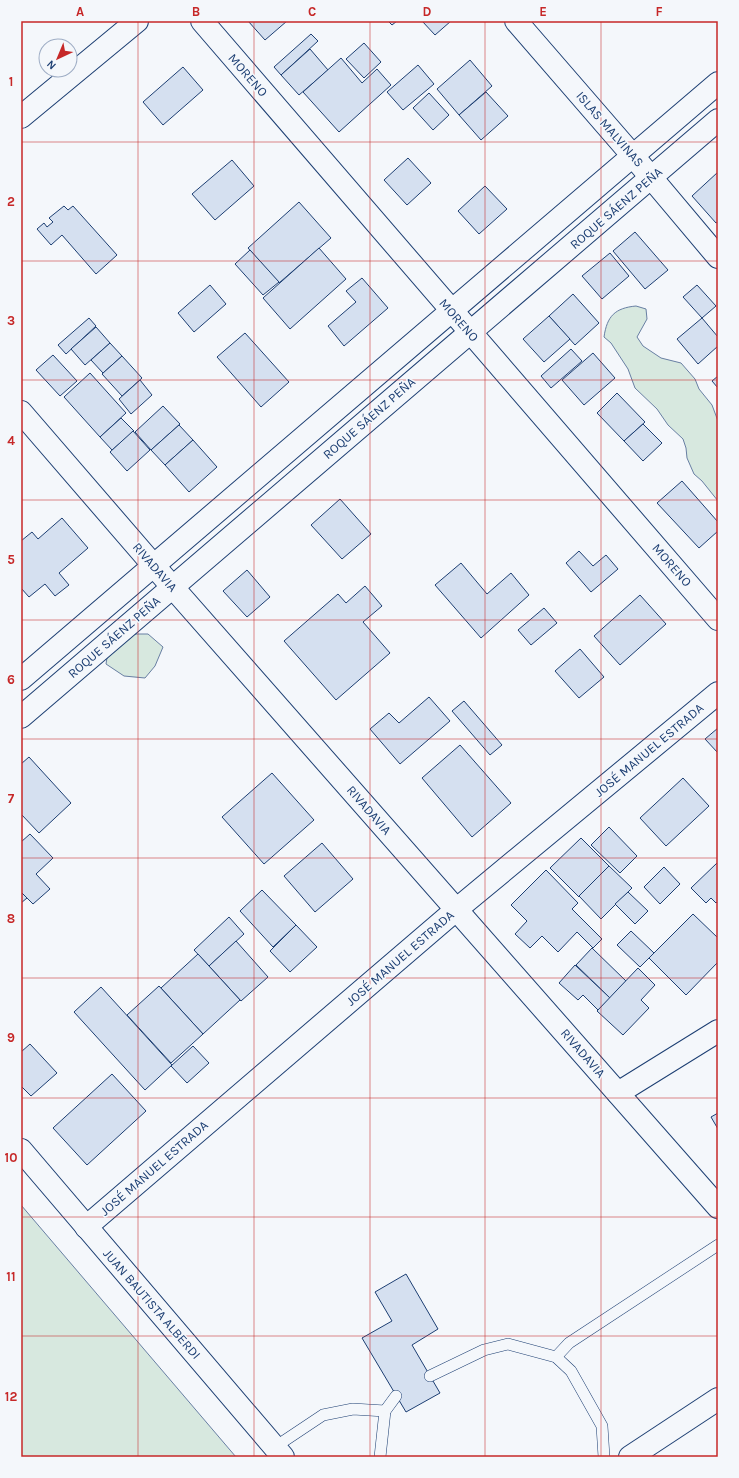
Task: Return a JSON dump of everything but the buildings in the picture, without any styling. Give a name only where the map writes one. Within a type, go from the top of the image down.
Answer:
[{"type":"street","points":[[21,116],[137,21]]},
{"type":"street","name":"MORENO","points":[[202,21],[718,619]]},
{"type":"street","name":"ISLAS MALVINAS","points":[[516,21],[718,257]]},
{"type":"street","name":"ROQUE SÁENZ PEÑA","points":[[21,680],[718,83]]},
{"type":"street","name":"ROQUE SÁENZ PEÑA","points":[[21,717],[718,120]]},
{"type":"street","name":"RIVADAVIA","points":[[21,412],[154,566],[718,1207]]},
{"type":"street","name":"JOSÉ MANUEL ESTRADA","points":[[86,1227],[457,910],[718,693]]},
{"type":"street","points":[[618,1093],[718,1031]]},
{"type":"street","name":"JUAN BAUTISTA ALBERDI","points":[[21,1150],[279,1452]]},
{"type":"street","points":[[630,1457],[718,1399]]},
{"type":"lane","points":[[556,1357],[569,1343],[718,1245]]},
{"type":"lane","points":[[430,1376],[484,1350],[508,1344],[556,1357],[570,1371],[602,1426],[604,1457]]},
{"type":"lane","points":[[380,1457],[385,1411],[396,1396]]},
{"type":"lane","points":[[279,1452],[323,1415],[353,1409],[385,1411]]},
{"type":"shaded area","points":[[636,306],[646,309],[647,319],[637,337],[643,346],[661,358],[681,363],[695,379],[699,389],[712,405],[718,421],[718,501],[702,481],[694,474],[687,458],[683,439],[668,425],[657,409],[635,388],[628,369],[611,343],[604,337],[607,324],[613,314],[617,311]]},
{"type":"shaded area","points":[[126,634],[148,634],[163,647],[155,666],[145,678],[124,676],[106,664],[109,645]]},
{"type":"shaded area","points":[[21,1205],[236,1457],[21,1457]]}]
